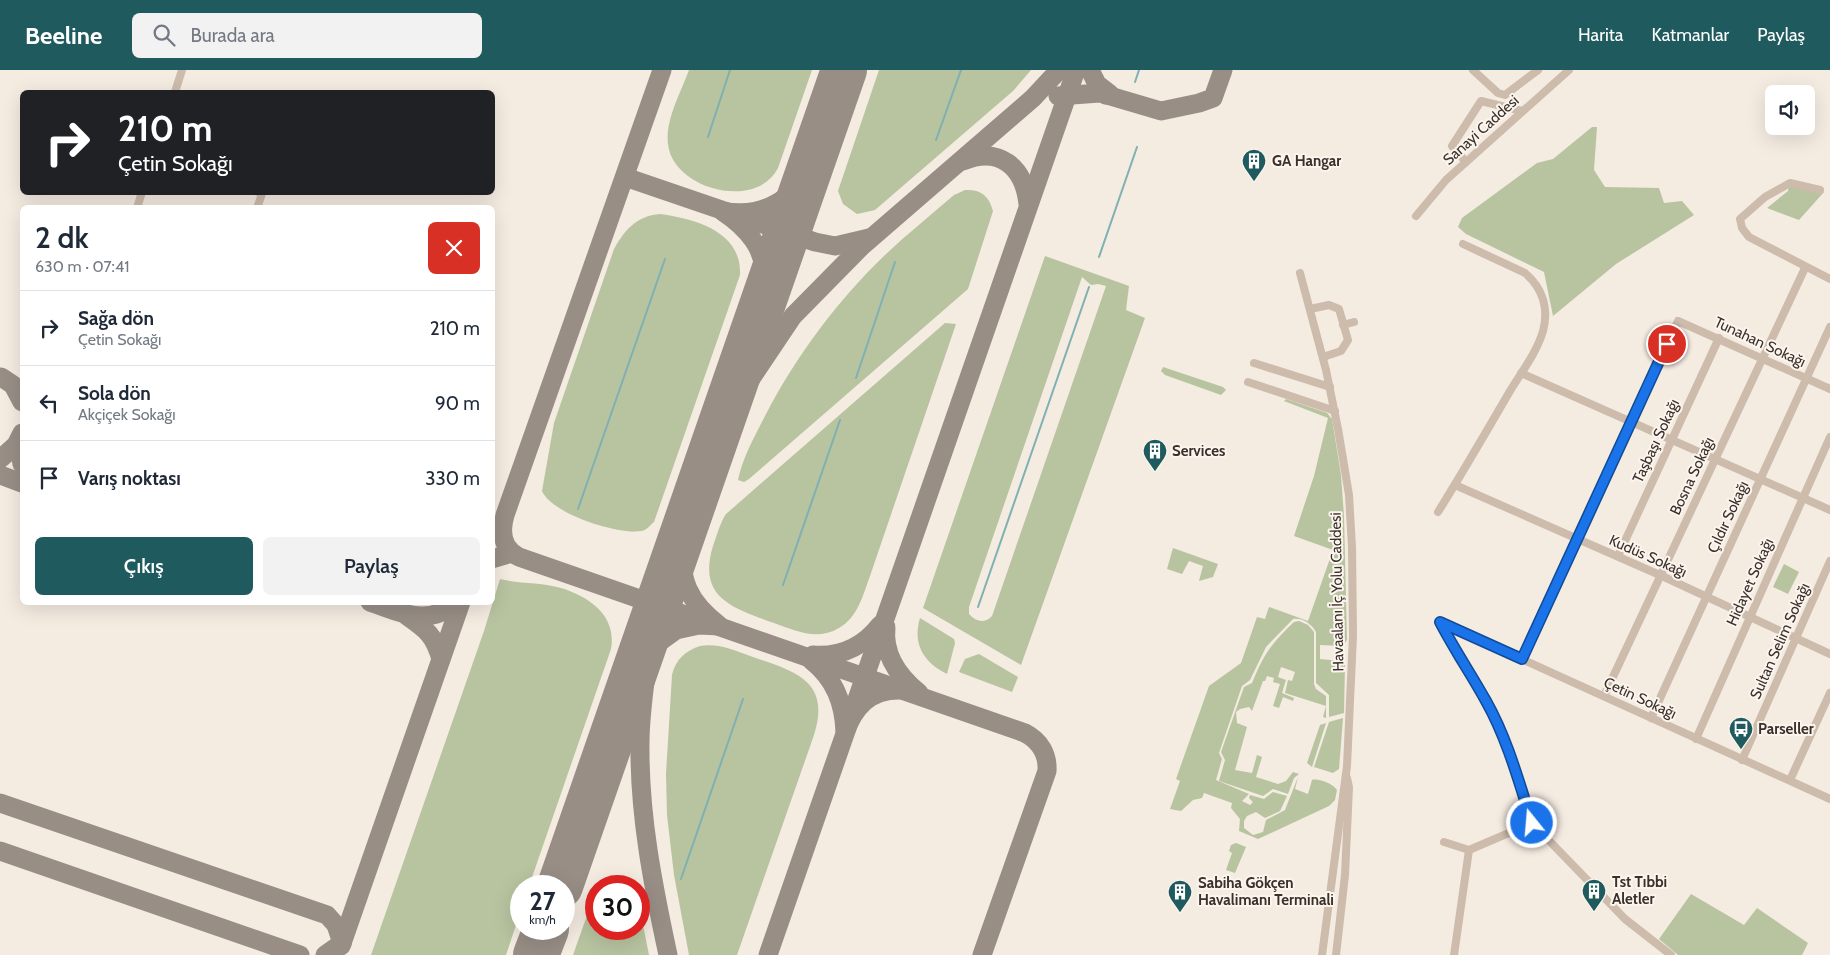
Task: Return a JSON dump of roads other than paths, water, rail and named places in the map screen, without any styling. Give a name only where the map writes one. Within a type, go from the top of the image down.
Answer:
[{"type":"street","points":[[176,90],[182,70]]},
{"type":"street","points":[[1473,70],[1498,93],[1505,95],[1527,73],[1538,70]]},
{"type":"street","name":"Sanayi Caddesi","points":[[1416,216],[1446,180],[1569,70]]},
{"type":"street","points":[[1466,162],[1452,146],[1480,102],[1522,111]]},
{"type":"street","points":[[1820,190],[1790,183],[1764,196],[1740,220],[1742,228],[1749,237],[1830,279]]},
{"type":"street","points":[[1438,512],[1521,373],[1543,331],[1545,314],[1543,296],[1533,280],[1525,273],[1463,244]]},
{"type":"street","name":"Bosna Sokağı","points":[[1604,696],[1806,268]]},
{"type":"street","name":"Havaalanı İç Yolu Caddesi","points":[[1300,273],[1323,357],[1335,411],[1346,473],[1352,547],[1353,636],[1346,773],[1322,955]]},
{"type":"street","points":[[1310,309],[1333,306],[1338,309],[1348,340],[1341,351],[1323,357]]},
{"type":"street","name":"Tunahan Sokağı","points":[[1631,420],[1678,321],[1720,338],[1830,389]]},
{"type":"street","points":[[1343,325],[1354,322]]},
{"type":"street","name":"Çıldır Sokağı","points":[[1651,718],[1830,327]]},
{"type":"street","name":"Taşbaşı Sokağı","points":[[1618,556],[1720,338]]},
{"type":"street","points":[[1254,363],[1330,387]]},
{"type":"street","points":[[1521,373],[1631,420],[1760,480],[1830,510]]},
{"type":"street","points":[[1248,382],[1335,411]]},
{"type":"street","points":[[1522,659],[1575,539],[1631,420]]},
{"type":"street","name":"Hidayet Sokağı","points":[[1696,739],[1830,437]]},
{"type":"street","name":"Kudüs Sokağı","points":[[1455,485],[1575,539],[1618,556],[1830,654]]},
{"type":"street","name":"Sultan Selim Sokağı","points":[[1742,760],[1830,561]]},
{"type":"street","name":"Çetin Sokağı","points":[[1532,823],[1516,772],[1487,702],[1458,658],[1440,622],[1830,799]]},
{"type":"street","points":[[1790,780],[1830,693]]},
{"type":"street","name":"Havaalanı İç Yolu Caddesi","points":[[1336,955],[1346,862],[1349,787],[1346,773]]},
{"type":"street","points":[[1444,842],[1469,850],[1532,823],[1625,919],[1671,955]]},
{"type":"street","points":[[1454,955],[1469,850]]},
{"type":"waterway","points":[[708,137],[730,70]]},
{"type":"waterway","points":[[936,140],[961,70]]},
{"type":"waterway","points":[[1135,82],[1139,70]]},
{"type":"waterway","points":[[1099,257],[1137,147]]},
{"type":"waterway","points":[[578,509],[665,259]]},
{"type":"waterway","points":[[856,378],[895,262]]},
{"type":"waterway","points":[[978,607],[1089,287]]},
{"type":"waterway","points":[[783,585],[840,420]]},
{"type":"waterway","points":[[681,879],[743,699]]},
{"type":"place","name":"GA Hangar","points":[[1254,182]]},
{"type":"place","name":"Services","points":[[1155,472]]},
{"type":"place","name":"Parseller","points":[[1741,750]]},
{"type":"place","name":"Tst Tıbbi Aletler","points":[[1594,912]]},
{"type":"place","name":"Sabiha Gökçen Havalimanı Terminali","points":[[1180,913]]}]
